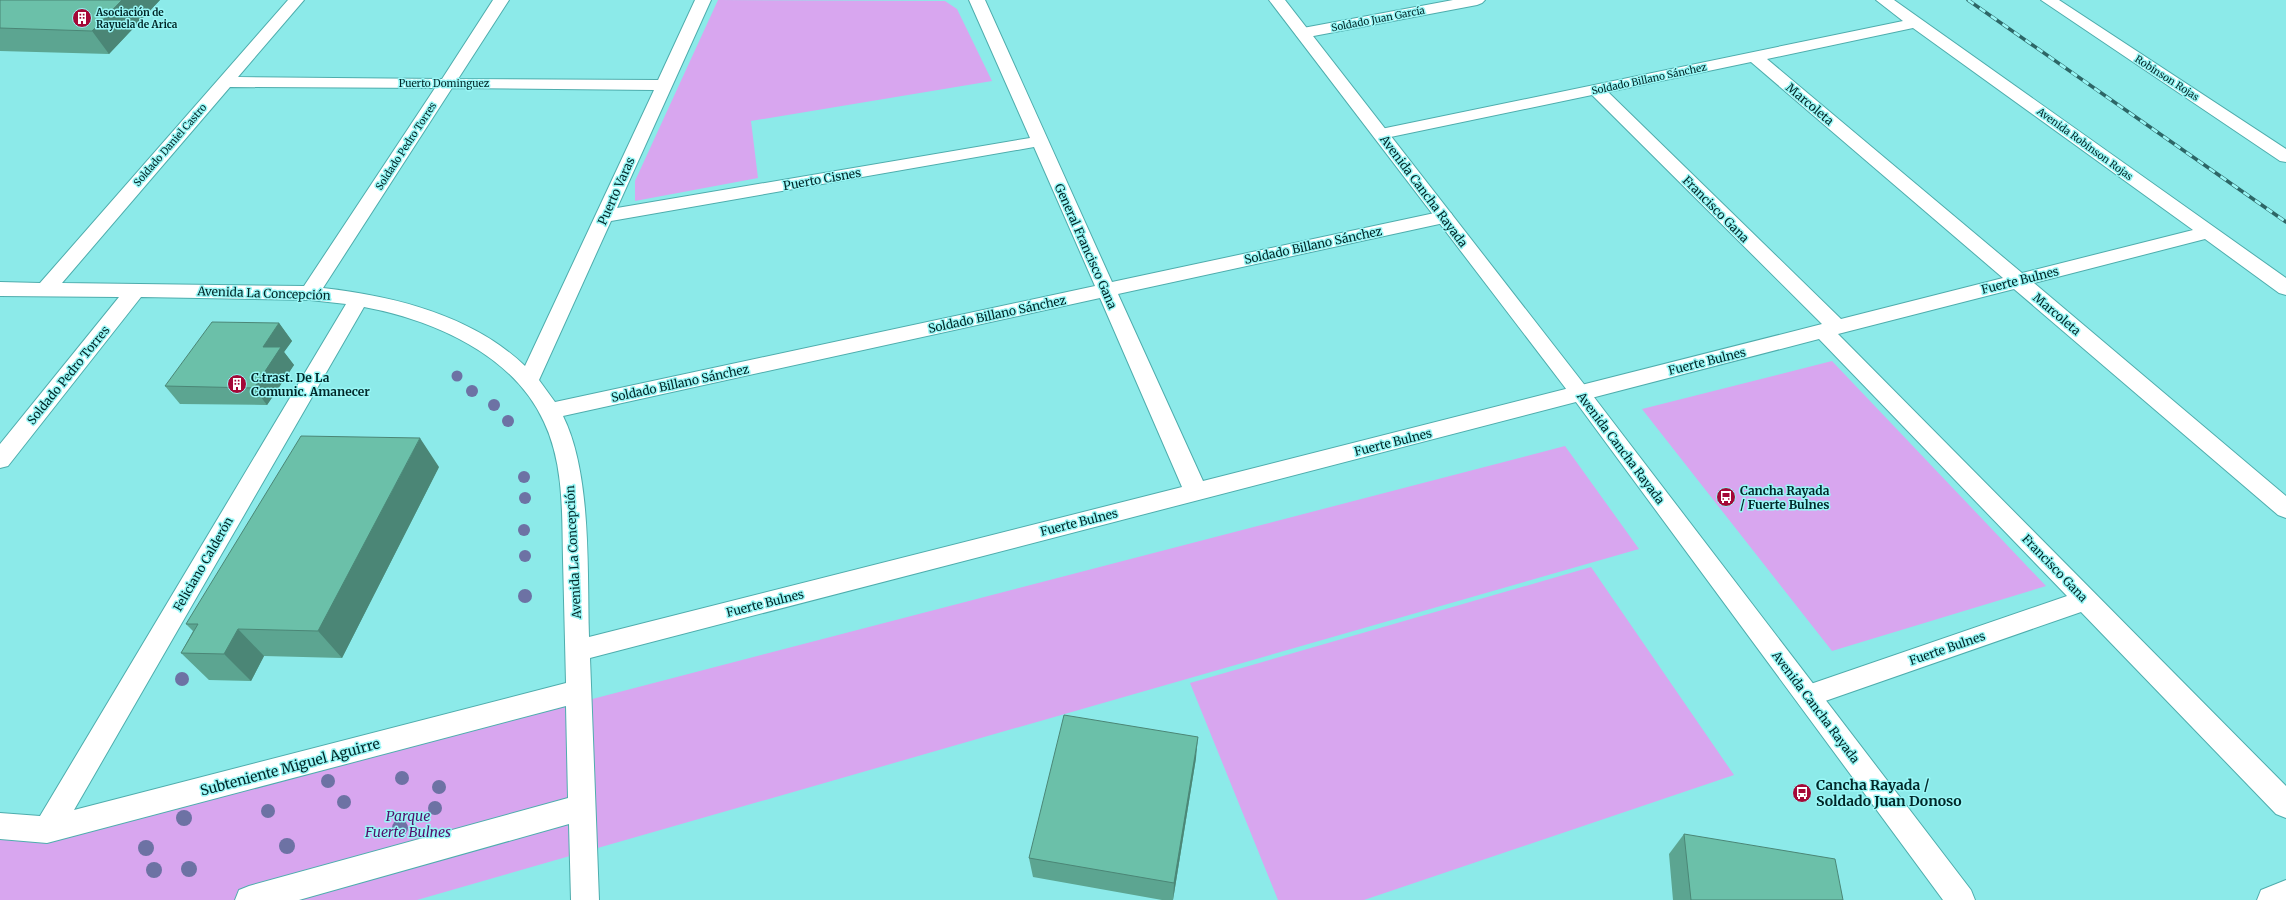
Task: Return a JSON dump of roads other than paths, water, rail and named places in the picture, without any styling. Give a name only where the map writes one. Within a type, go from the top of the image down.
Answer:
[{"type":"street","name":"Soldado Daniel Castro","points":[[45,290],[296,0]]},
{"type":"street","name":"Soldado Pedro Torres","points":[[310,293],[501,0]]},
{"type":"street","name":"Puerto Varas","points":[[528,382],[703,0]]},
{"type":"street","name":"General Francisco Gana","points":[[977,0],[1196,492]]},
{"type":"street","name":"Avenida Cancha Rayada","points":[[1277,0],[1580,393],[1961,900]]},
{"type":"street","name":"Soldado Juan García","points":[[1303,33],[1477,0]]},
{"type":"street","name":"Avenida Robinson Rojas","points":[[1884,0],[2286,288]]},
{"type":"street","name":"Robinson Rojas","points":[[2049,0],[2286,157]]},
{"type":"street","name":"Soldado Billano Sánchez","points":[[1380,134],[1917,23]]},
{"type":"street","name":"Marcoleta","points":[[1755,57],[2286,510]]},
{"type":"street","name":"Puerto Dominguez","points":[[225,82],[664,85]]},
{"type":"street","name":"Francisco Gana","points":[[1596,90],[1830,329],[2086,600],[2286,805]]},
{"type":"street","name":"Puerto Cisnes","points":[[605,216],[1040,141]]},
{"type":"street","name":"Soldado Billano Sánchez","points":[[550,411],[1444,217]]},
{"type":"street","name":"Fuerte Bulnes","points":[[577,651],[2208,232]]},
{"type":"street","name":"Avenida La Concepción","points":[[0,289],[310,293],[359,299],[407,309],[438,320],[466,333],[502,357],[528,382],[550,411],[562,438],[573,505],[585,900]]},
{"type":"street","name":"Soldado Pedro Torres","points":[[0,460],[135,291]]},
{"type":"street","name":"Feliciano Calderón","points":[[47,830],[359,299]]},
{"type":"street","name":"Fuerte Bulnes","points":[[1808,696],[2086,600]]},
{"type":"street","name":"Subteniente Miguel Aguirre","points":[[0,826],[47,830],[579,691]]},
{"type":"street","points":[[249,900],[582,807]]},
{"type":"street","points":[[2271,900],[2286,894]]},
{"type":"railway","points":[[1968,0],[2286,222]]},
{"type":"place","name":"Asociación de Rayuela de Arica","points":[[82,18]]},
{"type":"place","name":"C.trast. De La Comunic. Amanecer","points":[[237,384]]},
{"type":"place","name":"Cancha Rayada / Fuerte Bulnes","points":[[1726,497]]},
{"type":"place","name":"Cancha Rayada / Soldado Juan Donoso","points":[[1802,793]]},
{"type":"park label","name":"Parque Fuerte Bulnes","points":[[408,824]]}]
